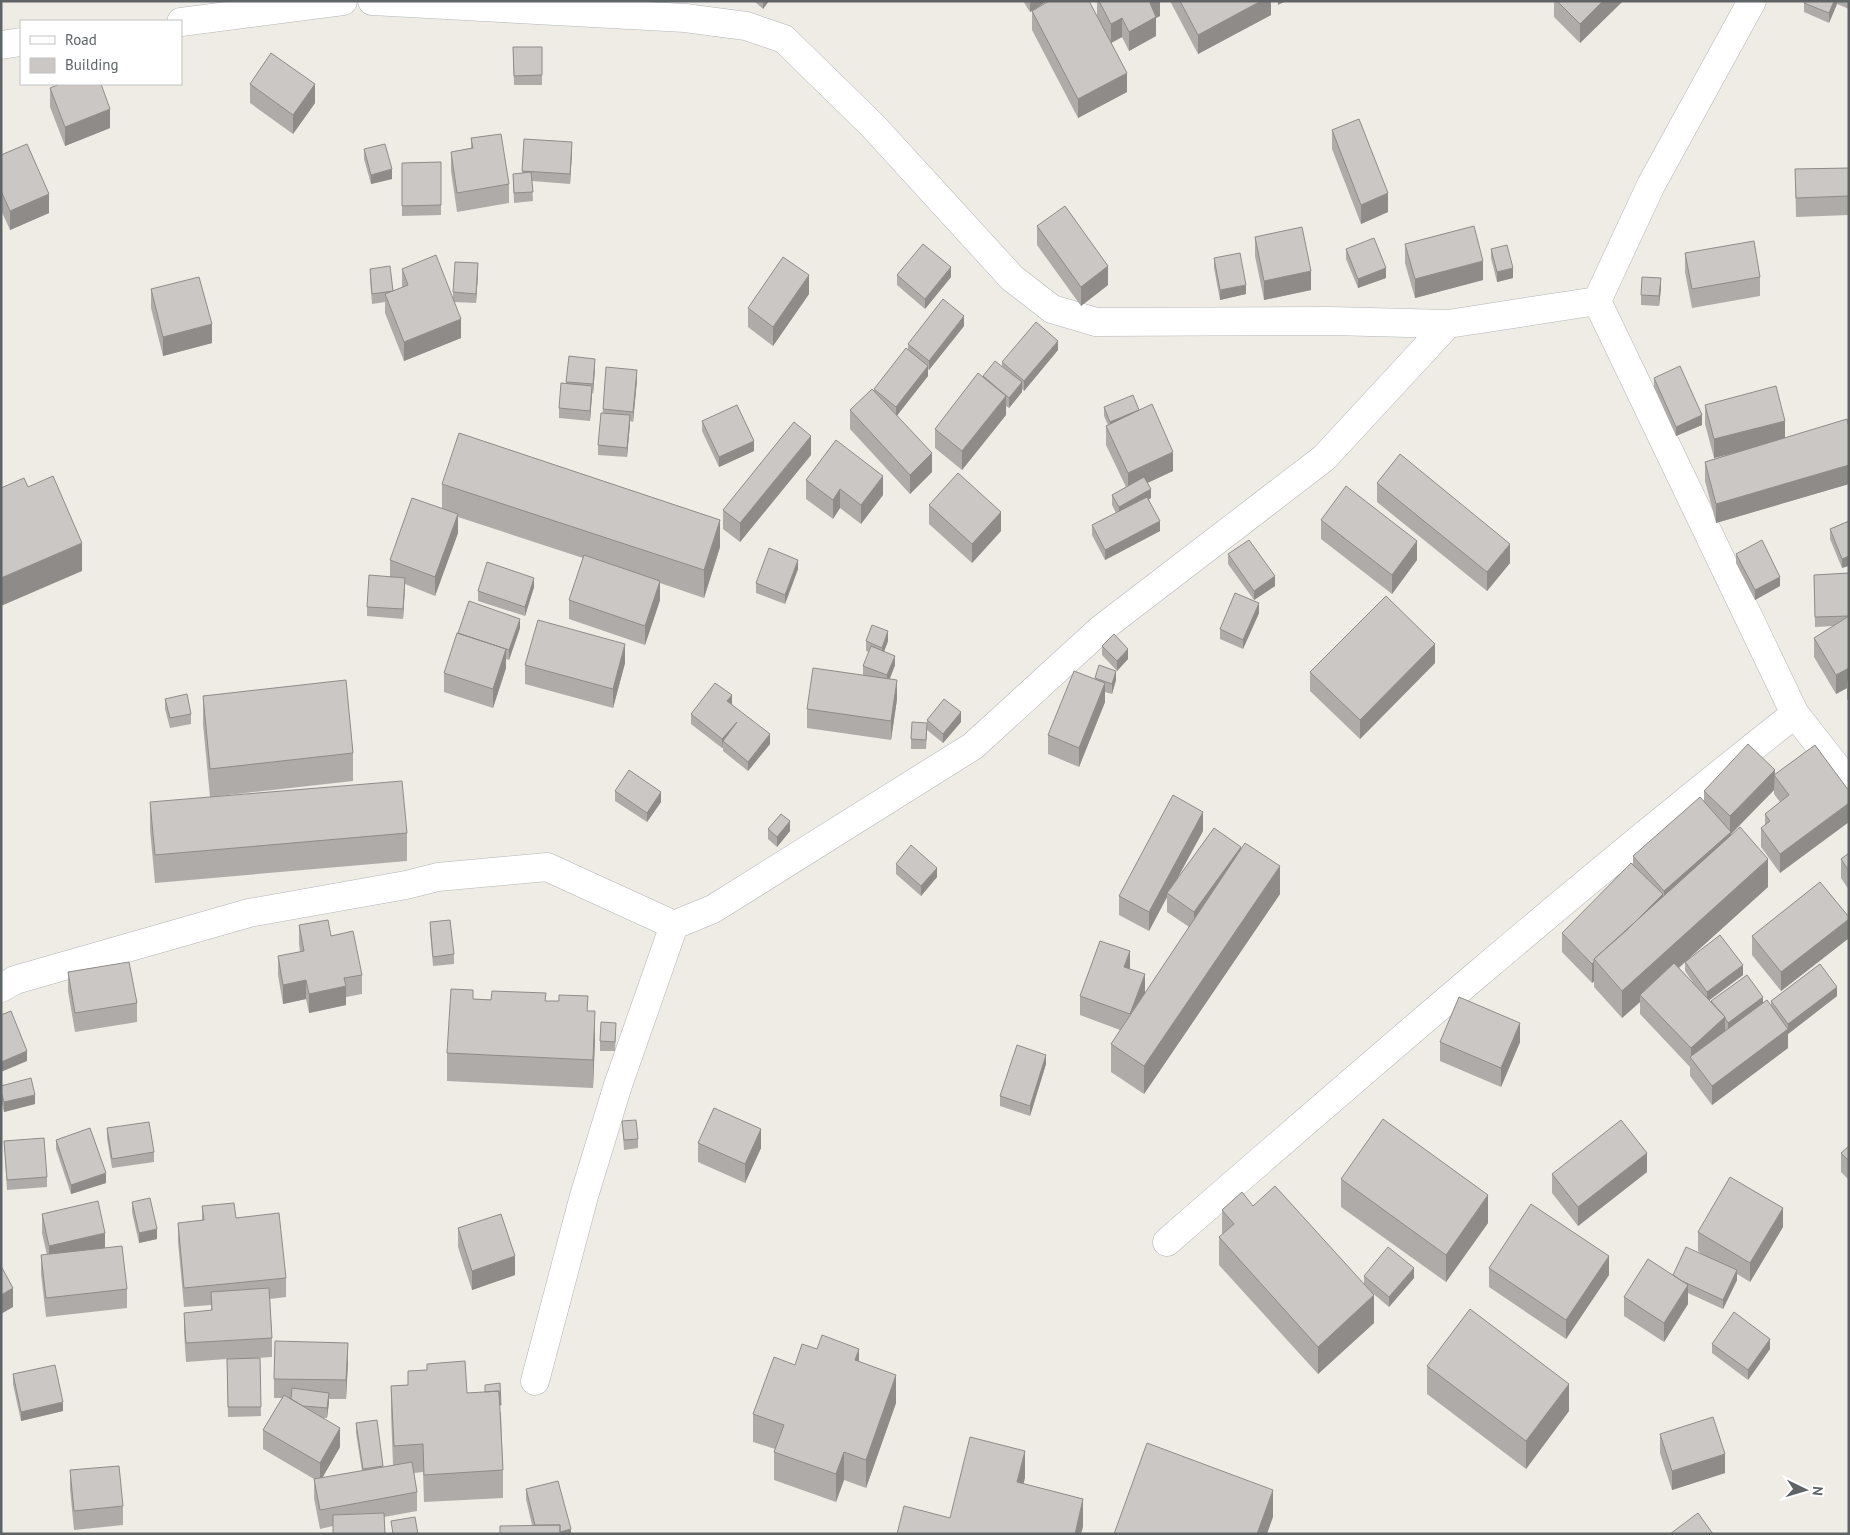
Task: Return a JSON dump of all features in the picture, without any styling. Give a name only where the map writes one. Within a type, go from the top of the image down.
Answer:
[{"type":"street","points":[[182,22],[343,1]]},
{"type":"street","points":[[372,1],[685,18],[746,26],[784,39],[873,126],[1012,278],[1052,309],[1096,322],[1330,321],[1448,324],[1597,301]]},
{"type":"street","points":[[1597,301],[1651,185],[1752,1]]},
{"type":"street","points":[[1,45],[20,42]]},
{"type":"street","points":[[1597,301],[1795,714],[1849,783]]},
{"type":"street","points":[[1,988],[15,980],[249,913],[406,885],[438,877],[547,867],[674,924],[713,909],[973,746],[1100,629],[1324,458],[1448,324]]},
{"type":"street","points":[[1167,1242],[1455,992],[1701,788],[1795,714]]},
{"type":"street","points":[[535,1381],[584,1196],[618,1085],[674,924]]},
{"type":"building","points":[[1049,1],[1089,1],[1127,73],[1078,99],[1032,11]]},
{"type":"building","points":[[1099,1],[1153,1],[1150,3],[1156,17],[1129,32],[1122,18],[1111,24]]},
{"type":"building","points":[[1180,1],[1261,1],[1198,35]]},
{"type":"building","points":[[1557,1],[1603,1],[1580,24]]},
{"type":"building","points":[[1804,1],[1834,1],[1829,13],[1804,3]]},
{"type":"building","points":[[513,47],[542,47],[542,75],[514,76]]},
{"type":"building","points":[[271,53],[315,84],[293,115],[250,84]]},
{"type":"building","points":[[58,85],[101,85],[110,109],[65,127],[50,88]]},
{"type":"building","points":[[1359,119],[1388,193],[1361,205],[1332,130]]},
{"type":"building","points":[[501,134],[509,184],[457,193],[451,152],[473,148],[471,138]]},
{"type":"building","points":[[524,139],[572,142],[570,174],[522,171]]},
{"type":"building","points":[[27,144],[49,194],[10,211],[1,191],[1,155]]},
{"type":"building","points":[[385,144],[392,169],[371,175],[364,149]]},
{"type":"building","points":[[441,162],[441,205],[402,206],[402,163]]},
{"type":"building","points":[[1849,168],[1849,196],[1796,198],[1795,169]]},
{"type":"building","points":[[531,172],[533,192],[514,193],[513,174]]},
{"type":"building","points":[[1065,206],[1108,266],[1081,287],[1037,226]]},
{"type":"building","points":[[1474,226],[1483,261],[1415,279],[1405,244]]},
{"type":"building","points":[[1302,227],[1311,271],[1264,281],[1255,237]]},
{"type":"building","points":[[1374,238],[1386,268],[1358,279],[1346,249]]},
{"type":"building","points":[[1754,241],[1760,277],[1692,289],[1685,253]]},
{"type":"building","points":[[923,244],[951,267],[925,299],[897,275]]},
{"type":"building","points":[[1507,245],[1513,268],[1497,272],[1491,249]]},
{"type":"building","points":[[1240,253],[1246,285],[1220,290],[1214,258]]},
{"type":"building","points":[[436,255],[461,319],[404,342],[385,294],[408,285],[402,269]]},
{"type":"building","points":[[783,257],[809,275],[773,327],[748,308]]},
{"type":"building","points":[[455,262],[478,263],[476,294],[453,292]]},
{"type":"building","points":[[390,266],[393,291],[372,294],[370,269]]},
{"type":"building","points":[[199,277],[212,324],[163,337],[151,289]]},
{"type":"building","points":[[1642,277],[1661,278],[1659,296],[1641,295]]},
{"type":"building","points":[[943,299],[964,316],[929,361],[908,344]]},
{"type":"building","points":[[1036,322],[1058,341],[1024,381],[1002,362]]},
{"type":"building","points":[[906,348],[928,366],[896,407],[874,389]]},
{"type":"building","points":[[569,356],[595,359],[593,384],[566,382]]},
{"type":"building","points":[[995,361],[1022,382],[1009,398],[983,376]]},
{"type":"building","points":[[1680,366],[1702,415],[1676,427],[1654,378]]},
{"type":"building","points":[[606,367],[637,370],[633,412],[603,409]]},
{"type":"building","points":[[978,373],[1006,396],[962,451],[935,429]]},
{"type":"building","points":[[561,383],[592,386],[590,411],[559,408]]},
{"type":"building","points":[[1776,386],[1785,421],[1714,439],[1705,405]]},
{"type":"building","points":[[872,389],[932,453],[910,475],[850,410]]},
{"type":"building","points":[[1133,395],[1139,410],[1110,422],[1104,407]]},
{"type":"building","points":[[1152,404],[1173,452],[1128,473],[1106,426]]},
{"type":"building","points":[[737,405],[754,441],[719,457],[702,421]]},
{"type":"building","points":[[601,413],[630,415],[627,448],[598,445]]},
{"type":"building","points":[[1847,419],[1849,426],[1849,465],[1716,504],[1705,462]]},
{"type":"building","points":[[794,422],[811,436],[740,523],[723,510]]},
{"type":"building","points":[[459,433],[720,520],[704,570],[442,484]]},
{"type":"building","points":[[836,440],[883,476],[861,505],[840,489],[833,500],[806,480]]},
{"type":"building","points":[[1400,454],[1510,544],[1487,572],[1377,483]]},
{"type":"building","points":[[958,473],[1001,512],[972,544],[929,505]]},
{"type":"building","points":[[53,476],[82,543],[1,578],[1,488],[24,478],[28,487]]},
{"type":"building","points":[[1144,477],[1151,489],[1119,507],[1112,495]]},
{"type":"building","points":[[1346,486],[1417,541],[1392,575],[1321,520]]},
{"type":"building","points":[[1147,497],[1160,521],[1105,550],[1092,525]]},
{"type":"building","points":[[412,498],[458,514],[435,577],[390,560]]},
{"type":"building","points":[[1849,521],[1849,556],[1842,559],[1830,529]]},
{"type":"building","points":[[1249,540],[1275,576],[1254,591],[1228,554]]},
{"type":"building","points":[[1762,540],[1780,577],[1755,590],[1736,554]]},
{"type":"building","points":[[769,548],[798,560],[785,595],[756,583]]},
{"type":"building","points":[[584,555],[660,581],[645,626],[569,600]]},
{"type":"building","points":[[487,562],[534,578],[525,607],[478,591]]},
{"type":"building","points":[[1849,573],[1849,616],[1815,617],[1814,575]]},
{"type":"building","points":[[369,575],[405,578],[403,609],[367,607]]},
{"type":"building","points":[[1235,593],[1259,603],[1243,640],[1220,629]]},
{"type":"building","points":[[1386,596],[1435,644],[1360,720],[1310,672]]},
{"type":"building","points":[[469,601],[520,619],[509,650],[458,633]]},
{"type":"building","points":[[1849,616],[1849,668],[1836,675],[1814,638]]},
{"type":"building","points":[[538,620],[625,644],[613,689],[525,665]]},
{"type":"building","points":[[872,625],[888,631],[882,648],[866,641]]},
{"type":"building","points":[[457,633],[506,649],[493,689],[444,673]]},
{"type":"building","points":[[1114,634],[1128,649],[1117,661],[1102,646]]},
{"type":"building","points":[[871,646],[895,656],[887,675],[863,666]]},
{"type":"building","points":[[1099,665],[1116,671],[1112,684],[1095,678]]},
{"type":"building","points":[[813,668],[897,680],[891,721],[807,709]]},
{"type":"building","points":[[1074,671],[1105,683],[1079,748],[1048,735]]},
{"type":"building","points":[[346,680],[353,753],[210,769],[203,696]]},
{"type":"building","points":[[715,683],[732,695],[727,701],[770,734],[748,762],[723,741],[737,722],[722,739],[691,714]]},
{"type":"building","points":[[187,694],[191,714],[170,718],[165,699]]},
{"type":"building","points":[[944,699],[961,712],[943,734],[927,720]]},
{"type":"building","points":[[912,722],[927,723],[926,740],[911,739]]},
{"type":"building","points":[[1748,744],[1775,770],[1730,816],[1704,791]]},
{"type":"building","points":[[1815,745],[1849,791],[1849,803],[1780,854],[1761,828],[1770,821],[1765,814],[1789,795],[1774,775]]},
{"type":"building","points":[[629,770],[661,792],[647,813],[615,791]]},
{"type":"building","points":[[402,781],[407,833],[155,855],[150,802]]},
{"type":"building","points":[[1173,795],[1203,812],[1149,912],[1119,896]]},
{"type":"building","points":[[1700,797],[1731,832],[1664,891],[1633,856]]},
{"type":"building","points":[[781,814],[790,821],[777,837],[768,829]]},
{"type":"building","points":[[1740,827],[1768,859],[1622,991],[1594,959]]},
{"type":"building","points":[[1214,828],[1241,847],[1194,912],[1167,893]]},
{"type":"building","points":[[1245,843],[1280,866],[1144,1066],[1111,1044]]},
{"type":"building","points":[[911,845],[937,868],[921,886],[896,864]]},
{"type":"building","points":[[1849,853],[1849,871],[1841,859]]},
{"type":"building","points":[[1631,863],[1663,894],[1627,930],[1594,959],[1592,964],[1562,933]]},
{"type":"building","points":[[1820,882],[1849,919],[1781,972],[1752,936]]},
{"type":"building","points":[[328,920],[331,936],[353,931],[362,975],[344,978],[346,986],[309,994],[306,980],[283,985],[278,956],[304,951],[299,925]]},
{"type":"building","points":[[450,920],[454,954],[433,957],[430,922]]},
{"type":"building","points":[[1720,935],[1743,965],[1707,992],[1685,962]]},
{"type":"building","points":[[1100,941],[1130,951],[1124,967],[1145,974],[1130,1014],[1080,996]]},
{"type":"building","points":[[129,962],[137,1003],[75,1013],[68,972]]},
{"type":"building","points":[[1674,963],[1725,1017],[1691,1048],[1640,995]]},
{"type":"building","points":[[1820,964],[1837,987],[1788,1024],[1771,1001]]},
{"type":"building","points":[[1747,975],[1763,997],[1728,1023],[1711,1001]]},
{"type":"building","points":[[451,989],[473,990],[473,999],[491,1000],[492,991],[546,993],[545,1001],[559,1001],[559,995],[588,996],[587,1011],[595,1011],[593,1060],[447,1053]]},
{"type":"building","points":[[1459,997],[1520,1023],[1501,1068],[1440,1042]]},
{"type":"building","points":[[1767,1000],[1788,1029],[1712,1086],[1690,1057]]},
{"type":"building","points":[[11,1011],[27,1051],[1,1062],[1,1015]]},
{"type":"building","points":[[601,1022],[616,1023],[615,1042],[600,1041]]},
{"type":"building","points":[[1017,1045],[1046,1055],[1030,1106],[1000,1096]]},
{"type":"building","points":[[31,1078],[35,1095],[4,1102],[1,1086]]},
{"type":"building","points":[[714,1108],[761,1129],[745,1164],[698,1143]]},
{"type":"building","points":[[1383,1119],[1488,1195],[1446,1255],[1341,1179]]},
{"type":"building","points":[[636,1120],[638,1139],[624,1140],[622,1121]]},
{"type":"building","points":[[1621,1120],[1647,1153],[1578,1207],[1552,1174]]},
{"type":"building","points":[[149,1122],[154,1152],[112,1159],[107,1128]]},
{"type":"building","points":[[90,1128],[106,1173],[71,1185],[56,1140]]},
{"type":"building","points":[[44,1138],[47,1177],[7,1180],[4,1141]]},
{"type":"building","points":[[1849,1146],[1849,1161],[1841,1153]]},
{"type":"building","points":[[1730,1177],[1783,1208],[1750,1263],[1698,1232]]},
{"type":"building","points":[[1275,1186],[1374,1295],[1318,1347],[1219,1237],[1234,1224],[1222,1210],[1242,1192],[1253,1206]]},
{"type":"building","points":[[150,1198],[157,1229],[139,1233],[132,1202]]},
{"type":"building","points":[[98,1201],[105,1233],[49,1246],[42,1214]]},
{"type":"building","points":[[234,1203],[236,1218],[279,1213],[286,1278],[184,1288],[178,1223],[204,1220],[202,1206]]},
{"type":"building","points":[[1531,1204],[1609,1256],[1566,1320],[1489,1268]]},
{"type":"building","points":[[501,1214],[515,1256],[472,1271],[458,1228]]},
{"type":"building","points":[[122,1246],[127,1289],[46,1298],[41,1255]]},
{"type":"building","points":[[1388,1247],[1414,1268],[1389,1297],[1364,1276]]},
{"type":"building","points":[[1686,1247],[1737,1270],[1723,1300],[1673,1275]]},
{"type":"building","points":[[1648,1259],[1688,1285],[1664,1323],[1624,1297]]},
{"type":"building","points":[[1,1266],[13,1288],[1,1295]]},
{"type":"building","points":[[269,1288],[272,1338],[186,1343],[184,1313],[212,1310],[211,1292]]},
{"type":"building","points":[[1470,1309],[1569,1384],[1526,1441],[1427,1366]]},
{"type":"building","points":[[1734,1312],[1770,1339],[1748,1370],[1712,1344]]},
{"type":"building","points":[[822,1335],[859,1349],[855,1360],[896,1375],[866,1460],[844,1452],[836,1474],[774,1452],[784,1425],[753,1414],[774,1357],[795,1365],[802,1344],[817,1349]]},
{"type":"building","points":[[275,1341],[348,1343],[346,1380],[274,1379]]},
{"type":"building","points":[[260,1358],[261,1407],[228,1407],[227,1359]]},
{"type":"building","points":[[465,1361],[467,1393],[499,1391],[503,1470],[424,1475],[423,1444],[394,1446],[391,1386],[408,1385],[408,1371],[427,1370],[427,1364]]},
{"type":"building","points":[[55,1365],[63,1402],[21,1412],[13,1374]]},
{"type":"building","points":[[500,1383],[501,1405],[499,1391],[485,1392],[485,1385]]},
{"type":"building","points":[[292,1388],[329,1393],[327,1408],[303,1406],[291,1399]]},
{"type":"building","points":[[284,1395],[340,1428],[320,1463],[263,1430]]},
{"type":"building","points":[[1713,1417],[1725,1454],[1672,1471],[1660,1434]]},
{"type":"building","points":[[377,1420],[383,1466],[363,1469],[356,1423]]},
{"type":"building","points":[[970,1437],[1025,1451],[1017,1482],[1083,1499],[1075,1534],[897,1534],[904,1506],[950,1518]]},
{"type":"building","points":[[1147,1443],[1273,1490],[1257,1534],[1114,1534]]},
{"type":"building","points":[[412,1462],[417,1492],[320,1510],[314,1479]]},
{"type":"building","points":[[119,1466],[123,1506],[74,1511],[70,1470]]},
{"type":"building","points":[[558,1481],[571,1529],[560,1532],[560,1525],[535,1525],[526,1489]]},
{"type":"building","points":[[384,1513],[385,1534],[333,1534],[333,1515]]},
{"type":"building","points":[[1698,1513],[1713,1534],[1670,1534]]},
{"type":"building","points":[[415,1517],[418,1534],[393,1534],[391,1521]]},
{"type":"building","points":[[560,1525],[560,1534],[500,1534],[500,1526]]}]
